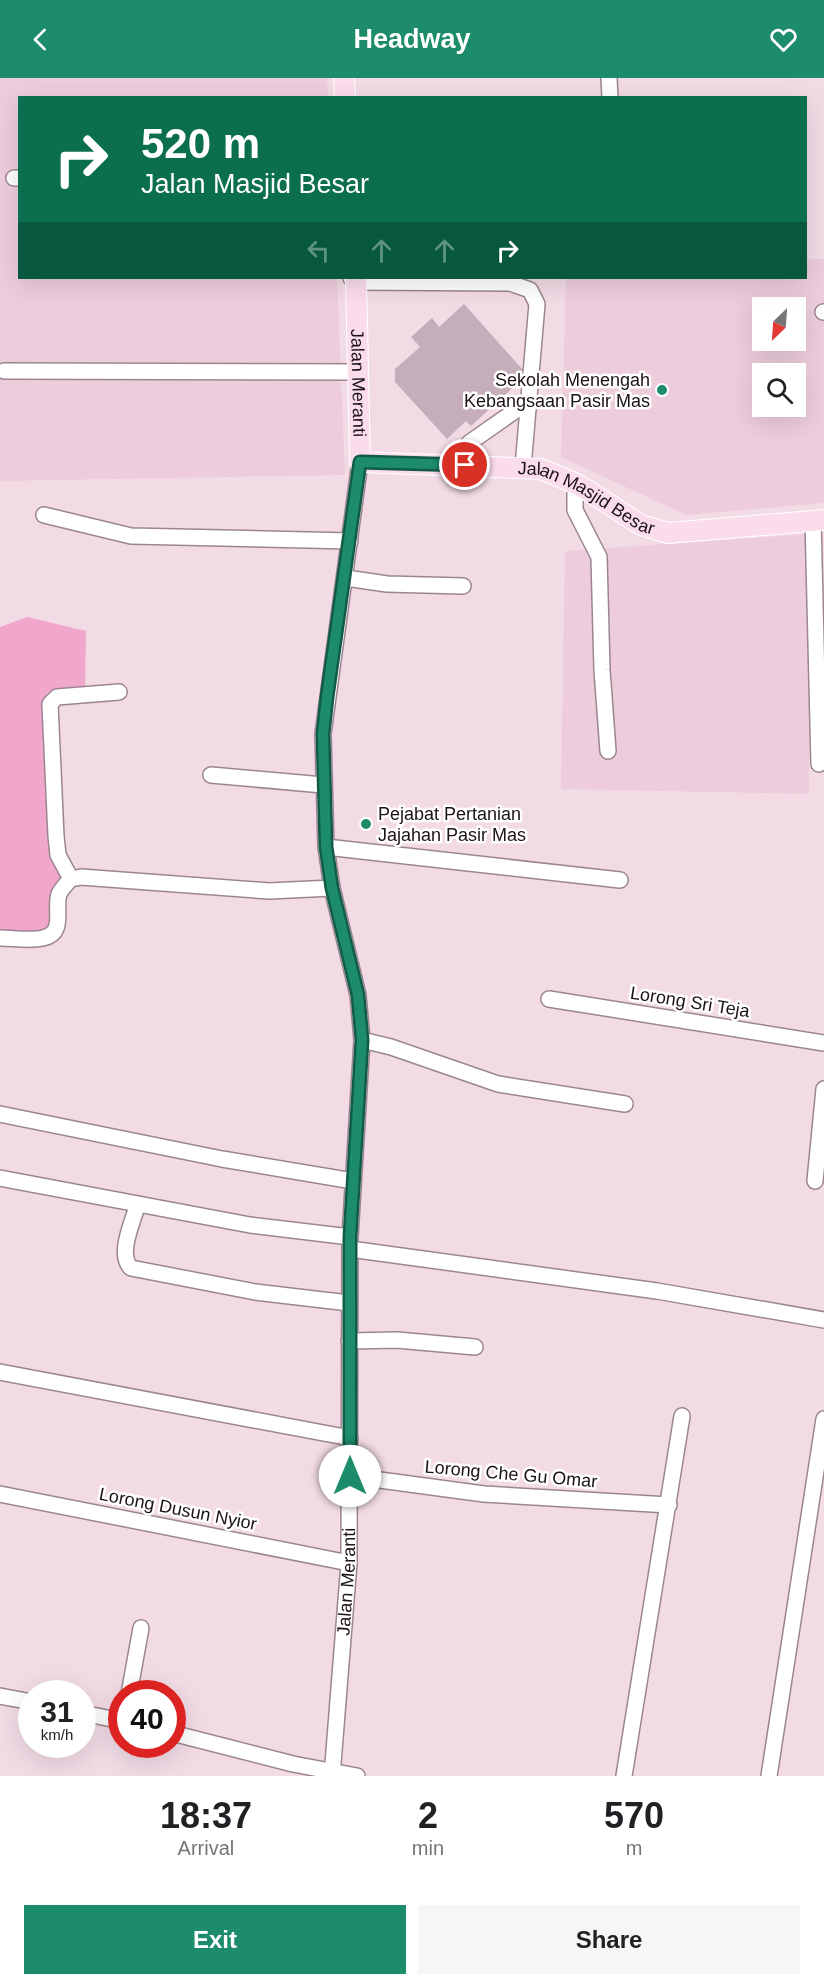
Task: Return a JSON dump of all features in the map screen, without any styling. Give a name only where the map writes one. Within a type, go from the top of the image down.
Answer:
[{"type":"main road","points":[[344,78],[345,96]]},
{"type":"main road","name":"Jalan Meranti","points":[[354,279],[360,372],[360,462]]},
{"type":"main road","name":"Jalan Masjid Besar","points":[[360,462],[541,469],[579,485],[642,525],[668,533],[818,520]]},
{"type":"street","points":[[609,78],[610,96]]},
{"type":"street","points":[[354,279],[510,283],[530,290],[537,304],[523,467]]},
{"type":"street","points":[[4,371],[360,372]]},
{"type":"street","points":[[465,465],[469,443],[519,408],[529,406]]},
{"type":"street","name":"Jalan Meranti","points":[[332,1774],[349,1563],[350,1243],[362,1040],[358,995],[332,888],[326,847],[323,734],[360,462]]},
{"type":"street","points":[[579,485],[575,495],[575,510],[599,557],[602,670],[608,751]]},
{"type":"street","points":[[44,515],[131,536],[350,541]]},
{"type":"street","points":[[818,520],[819,765]]},
{"type":"street","points":[[345,578],[387,584],[463,585]]},
{"type":"street","points":[[71,879],[58,855],[50,705],[57,697],[119,692]]},
{"type":"street","points":[[211,775],[323,785]]},
{"type":"street","points":[[326,847],[620,880]]},
{"type":"street","points":[[71,879],[100,878],[269,891],[332,888]]},
{"type":"street","points":[[0,938],[42,939],[51,935],[57,927],[59,895],[71,879]]},
{"type":"street","name":"Lorong Sri Teja","points":[[549,999],[824,1042]]},
{"type":"street","points":[[362,1040],[391,1047],[498,1084],[625,1104]]},
{"type":"street","points":[[815,1181],[824,1089]]},
{"type":"street","points":[[0,1114],[222,1159],[353,1181]]},
{"type":"street","points":[[0,1178],[137,1206],[350,1243],[657,1291],[824,1320]]},
{"type":"street","points":[[137,1206],[127,1244],[126,1258],[131,1268],[255,1292],[349,1304]]},
{"type":"street","points":[[349,1341],[397,1340],[475,1347]]},
{"type":"street","points":[[0,1372],[350,1438]]},
{"type":"street","points":[[624,1776],[682,1416]]},
{"type":"street","points":[[769,1776],[824,1419]]},
{"type":"street","name":"Lorong Che Gu Omar","points":[[350,1476],[484,1494],[669,1505]]},
{"type":"street","name":"Lorong Dusun Nyior","points":[[0,1494],[349,1563]]},
{"type":"street","points":[[132,1680],[141,1628]]},
{"type":"street","points":[[0,1696],[18,1699]]},
{"type":"street","points":[[186,1737],[332,1774],[357,1776]]},
{"type":"shaded area","points":[[0,78],[327,78],[328,96],[18,96],[18,279],[337,279],[345,475],[0,481]]},
{"type":"shaded area","name":"Sekolah Menengah Kebangsaan Pasir Mas","points":[[807,259],[824,259],[824,503],[686,515],[561,457],[566,279],[807,279]]},
{"type":"shaded area","points":[[809,534],[809,794],[561,789],[565,551]]},
{"type":"shaded area","points":[[27,617],[86,631],[85,688],[47,693],[64,879],[48,931],[37,934],[0,933],[0,627]]},
{"type":"building","points":[[464,304],[523,370],[515,377],[519,382],[471,426],[466,421],[447,439],[395,382],[395,369],[420,347],[411,337],[432,318],[439,327]]},
{"type":"place","name":"Sekolah Menengah Kebangsaan Pasir Mas","points":[[662,390]]},
{"type":"place","name":"Pejabat Pertanian Jajahan Pasir Mas","points":[[366,824]]},
{"type":"route","points":[[350,1476],[350,1237],[362,1040],[358,995],[332,888],[323,820],[323,734],[327,697],[357,498],[360,462],[465,465]]}]
